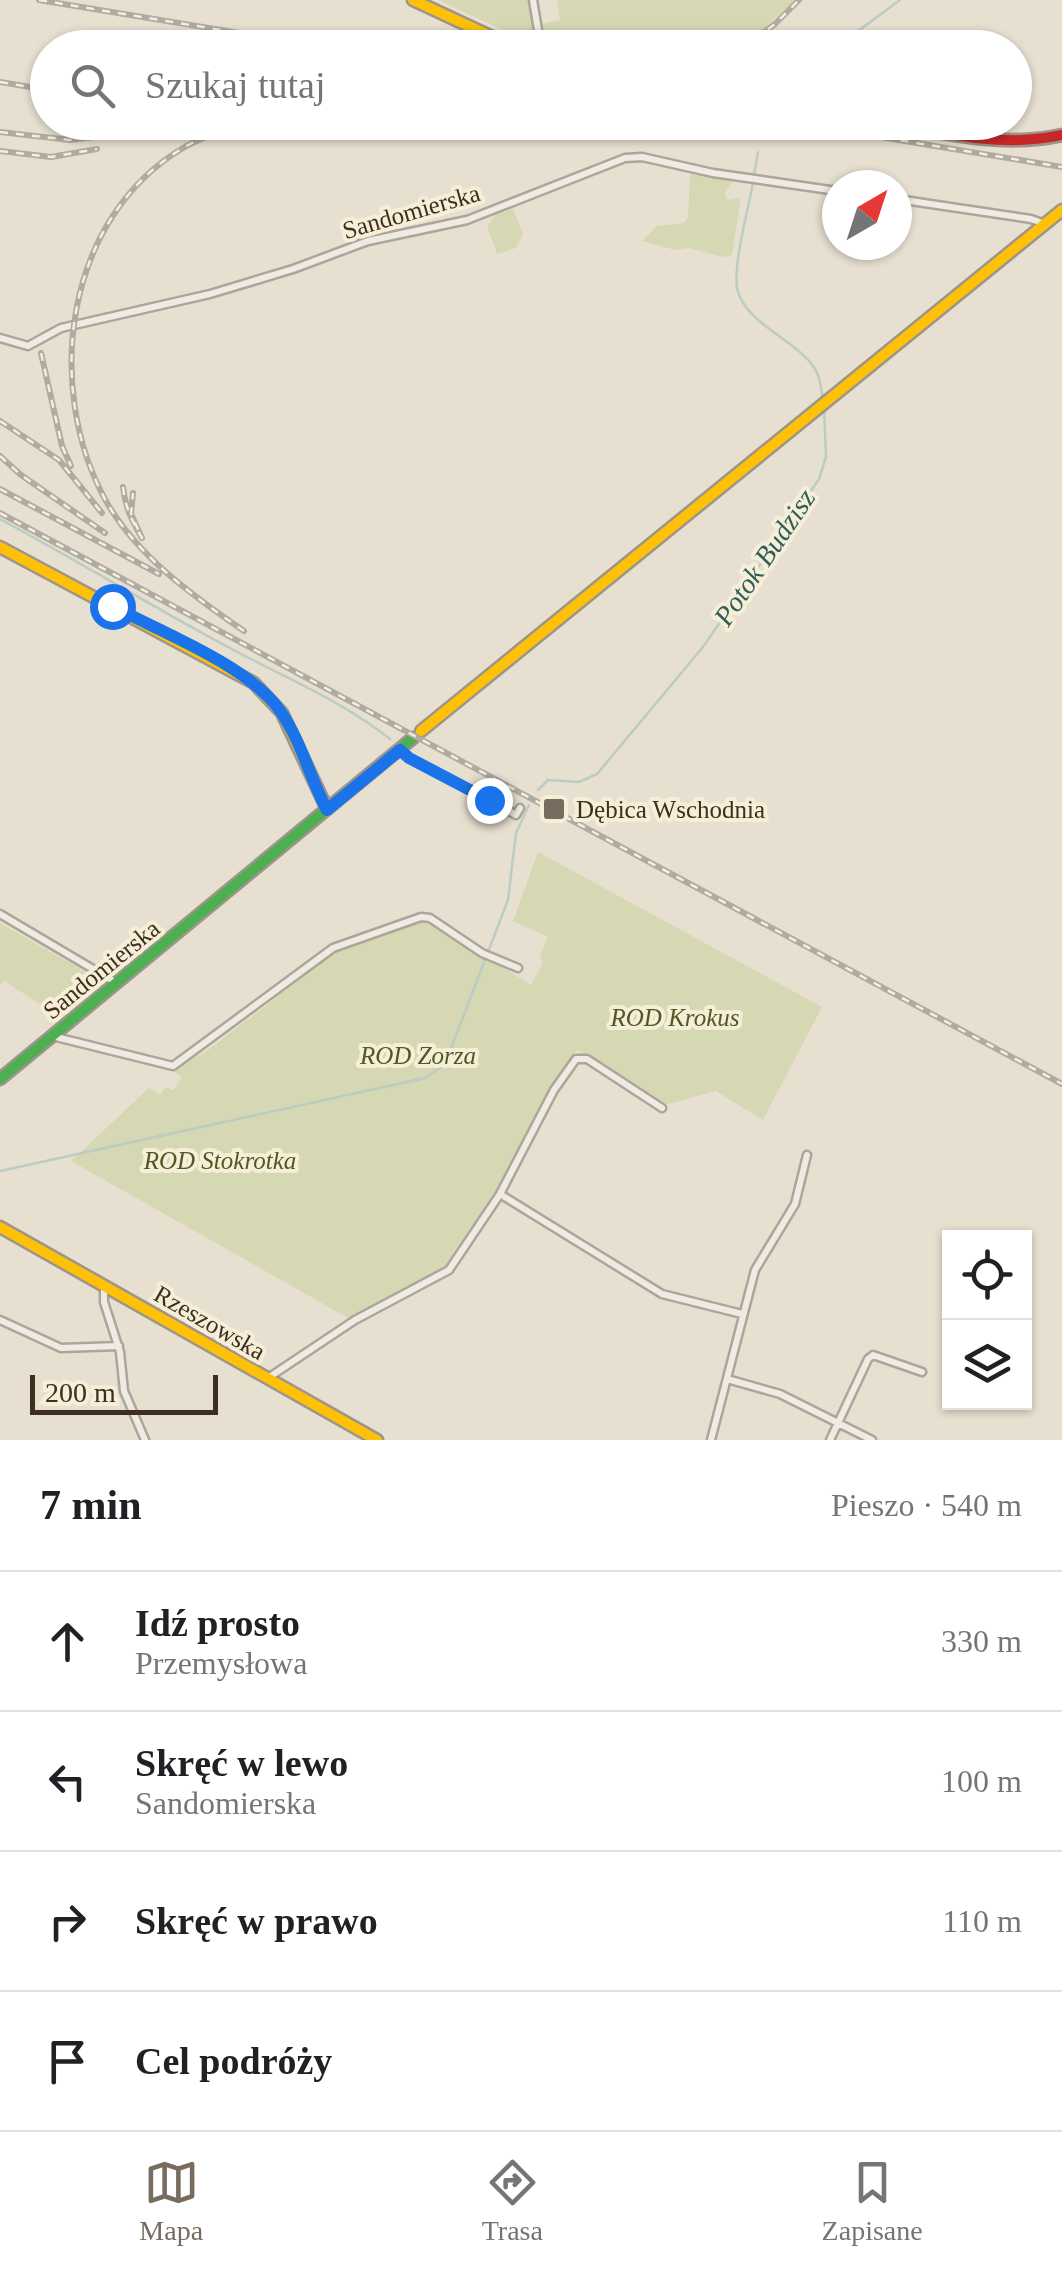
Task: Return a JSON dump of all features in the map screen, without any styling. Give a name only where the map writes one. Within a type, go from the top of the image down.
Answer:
[{"type":"street","points":[[412,0],[477,30]]},
{"type":"street","points":[[533,0],[538,30]]},
{"type":"street","points":[[997,140],[1040,141],[1062,135]]},
{"type":"street","name":"Sandomierska","points":[[0,338],[28,346],[61,328],[210,294],[368,241],[467,220],[625,158],[642,156],[822,189]]},
{"type":"street","points":[[912,201],[1030,218],[1045,224]]},
{"type":"street","name":"Sandomierska","points":[[0,1080],[1062,210]]},
{"type":"street","points":[[0,548],[254,683],[282,713],[327,810]]},
{"type":"street","points":[[400,750],[516,816]]},
{"type":"street","points":[[0,914],[115,982]]},
{"type":"street","points":[[50,1036],[173,1066],[336,946],[422,917],[518,968]]},
{"type":"street","name":"Rzeszowska","points":[[0,1227],[268,1378],[345,1327],[449,1270],[500,1194],[554,1090],[576,1058],[588,1059],[662,1108]]},
{"type":"street","points":[[711,1440],[742,1314],[762,1254],[799,1195],[807,1156]]},
{"type":"street","points":[[500,1194],[662,1294],[742,1314]]},
{"type":"street","points":[[105,1285],[104,1302],[119,1346],[124,1392],[145,1440]]},
{"type":"street","points":[[0,1320],[61,1348],[119,1346]]},
{"type":"street","points":[[830,1440],[868,1358],[873,1355],[922,1372]]},
{"type":"street","points":[[268,1378],[377,1440]]},
{"type":"street","points":[[727,1378],[780,1394],[872,1440]]},
{"type":"green space","points":[[438,0],[530,0],[535,30],[503,30]]},
{"type":"green space","points":[[557,0],[795,0],[762,30],[541,30],[540,24],[560,20]]},
{"type":"green space","points":[[690,174],[733,180],[725,193],[727,200],[740,198],[732,255],[724,257],[688,248],[675,250],[642,241],[657,226],[684,223],[688,218]]},
{"type":"green space","points":[[513,209],[523,234],[516,248],[497,254],[487,226],[496,214]]},
{"type":"green space","points":[[538,852],[822,1007],[763,1120],[716,1091],[665,1105],[577,1050],[557,1079],[473,1234],[448,1267],[350,1319],[71,1161],[149,1088],[160,1095],[166,1087],[173,1090],[182,1077],[174,1071],[196,1054],[200,1056],[334,950],[418,920],[430,921],[531,985],[543,963],[540,957],[548,937],[513,921]]},
{"type":"green space","points":[[0,923],[91,975],[98,983],[57,1015],[4,981],[0,986]]},
{"type":"waterway","name":"Potok Budzisz","points":[[859,30],[900,0]]},
{"type":"waterway","name":"Potok Budzisz","points":[[754,175],[758,152]]},
{"type":"waterway","name":"Potok Budzisz","points":[[753,183],[739,255],[738,292],[752,314],[815,369],[823,400]]},
{"type":"waterway","name":"Potok Budzisz","points":[[538,790],[548,780],[579,782],[597,774],[703,647],[819,479],[826,457],[824,408]]},
{"type":"waterway","points":[[0,519],[212,639],[337,704],[390,739]]},
{"type":"waterway","name":"Potok Budzisz","points":[[0,1171],[425,1078],[441,1067],[508,900],[516,833],[529,805]]},
{"type":"railway","points":[[39,0],[221,30]]},
{"type":"railway","points":[[767,30],[799,0]]},
{"type":"railway","points":[[0,82],[30,87]]},
{"type":"railway","points":[[0,132],[30,135]]},
{"type":"railway","points":[[200,140],[183,148],[143,179],[112,217],[90,260],[77,308],[72,358],[75,408],[86,456],[106,501],[133,540],[186,589],[244,631]]},
{"type":"railway","points":[[899,140],[1062,167]]},
{"type":"railway","points":[[0,151],[51,157],[97,149]]},
{"type":"railway","points":[[41,353],[62,446],[71,466]]},
{"type":"railway","points":[[0,421],[59,460],[102,513]]},
{"type":"railway","points":[[0,456],[105,533]]},
{"type":"railway","points":[[123,487],[125,501],[142,538],[131,514],[133,493]]},
{"type":"railway","points":[[0,489],[159,574]]},
{"type":"railway","points":[[0,513],[1062,1084]]},
{"type":"traffic: fast","points":[[0,1079],[413,738]]},
{"type":"traffic: slow","points":[[413,0],[477,30]]},
{"type":"traffic: slow","points":[[421,731],[1062,210]]},
{"type":"traffic: slow","points":[[0,547],[254,683],[282,713],[327,809]]},
{"type":"traffic: slow","points":[[0,1227],[377,1440]]},
{"type":"traffic: jam","points":[[1032,139],[1062,135]]},
{"type":"traffic: jam","points":[[996,140],[1018,140]]},
{"type":"place","name":"Dębica Wschodnia","points":[[554,809]]},
{"type":"route","points":[[112,606],[236,672],[262,690],[286,721],[327,810],[400,750],[489,800]]},
{"type":"park label","name":"ROD Krokus","points":[[675,1017]]},
{"type":"park label","name":"ROD Zorza","points":[[418,1055]]},
{"type":"park label","name":"ROD Stokrotka","points":[[220,1160]]}]
